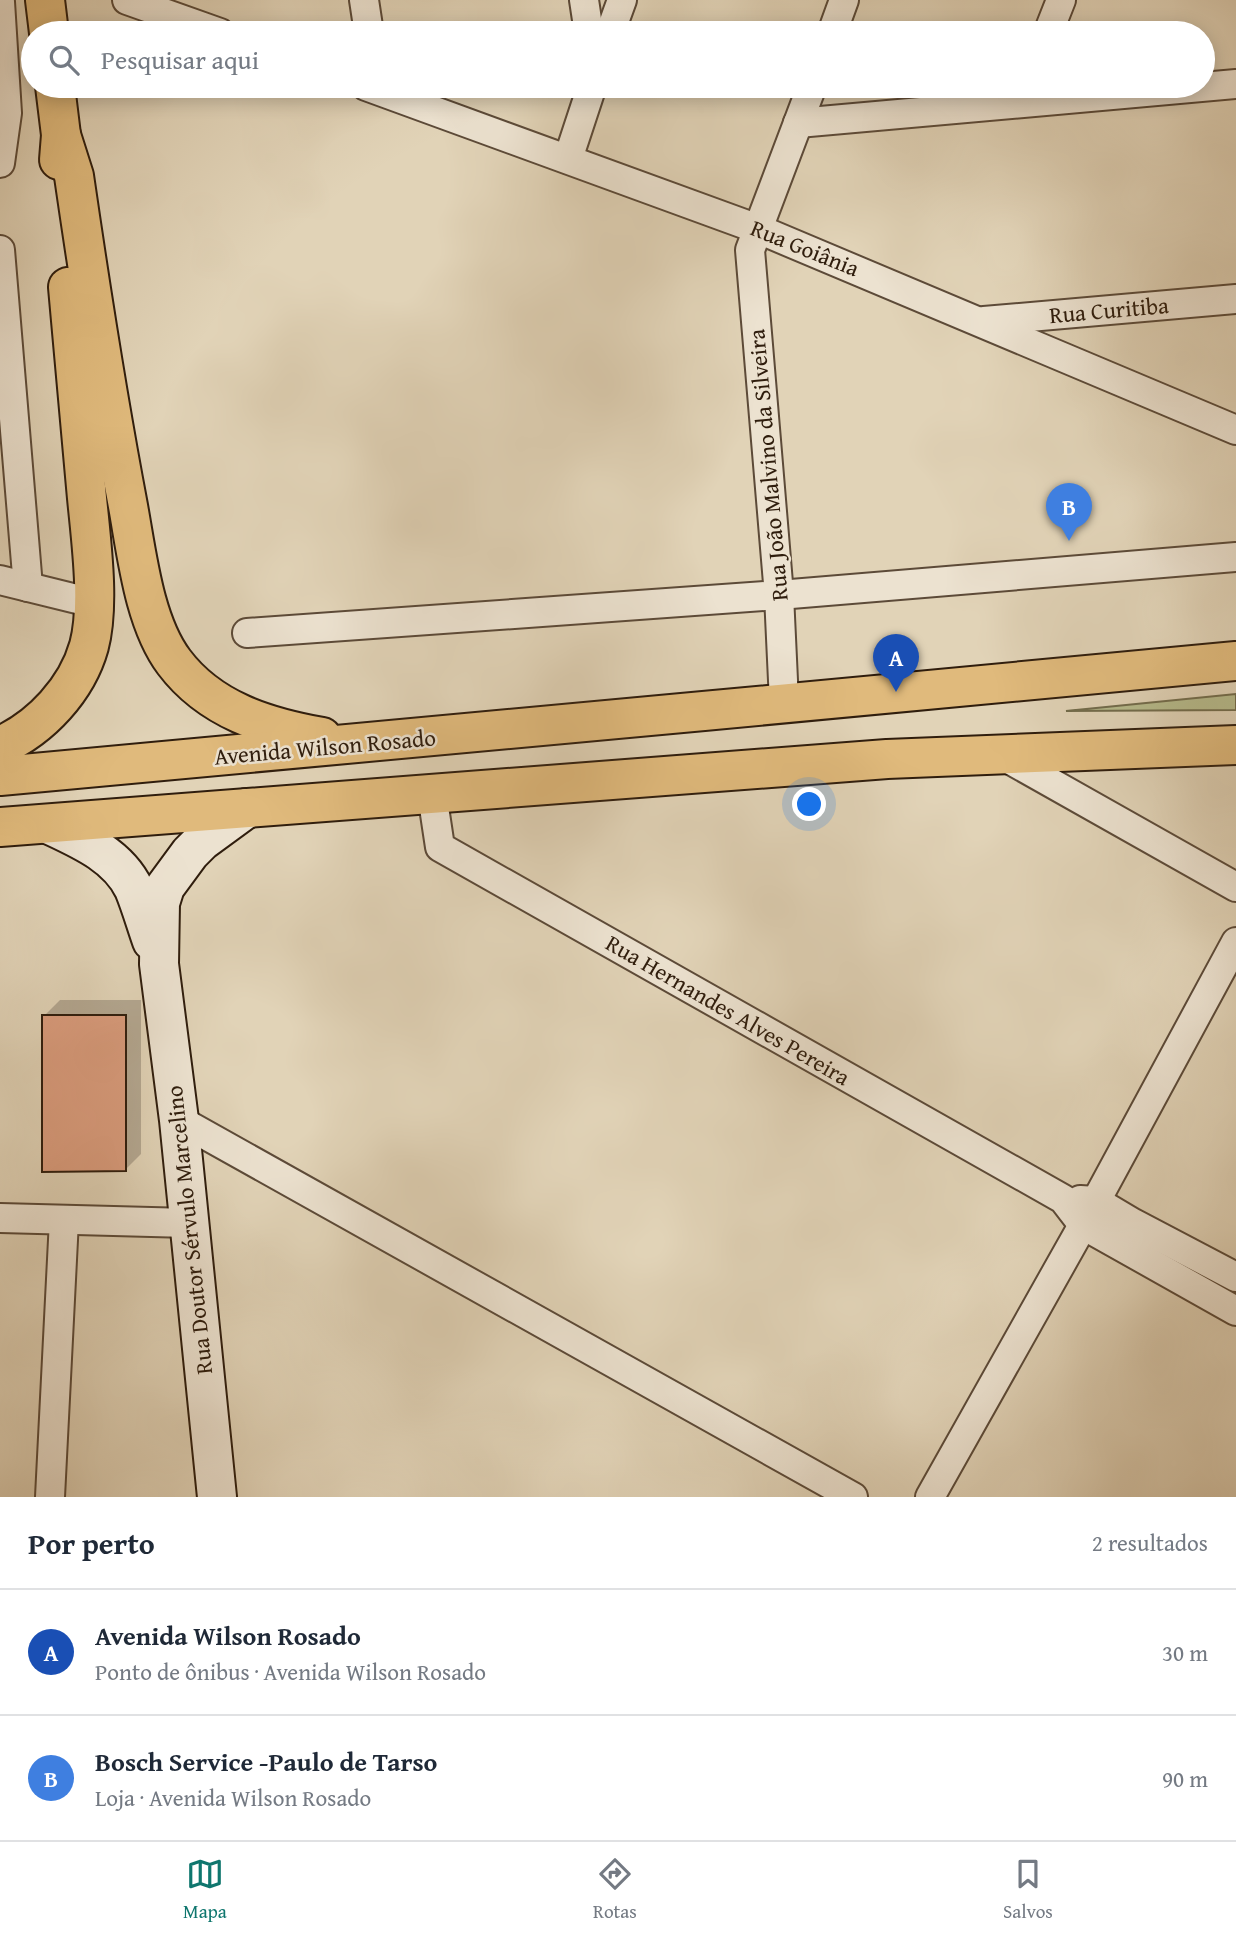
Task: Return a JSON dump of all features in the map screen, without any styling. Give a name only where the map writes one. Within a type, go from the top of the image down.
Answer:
[{"type":"highway","points":[[45,0],[48,21]]},
{"type":"highway","points":[[56,98],[61,135],[74,176],[121,470],[142,577],[161,640],[174,662],[220,705],[257,722],[366,745]]},
{"type":"highway","points":[[0,746],[14,740],[44,717],[62,697],[88,648],[93,629],[91,536],[58,176],[61,135]]},
{"type":"highway","name":"Avenida Wilson Rosado","points":[[0,776],[366,745],[784,702],[1236,661]]},
{"type":"highway","points":[[0,827],[887,759],[1236,745]]},
{"type":"main road","name":"Rua Doutor Sérvulo Marcelino","points":[[217,1497],[159,964],[160,903],[164,887],[177,868],[202,841],[247,808]]},
{"type":"main road","name":"Rua Doutor Sérvulo Marcelino","points":[[48,824],[106,855],[120,868],[134,890],[159,964]]},
{"type":"street","points":[[127,0],[186,21]]},
{"type":"street","points":[[364,0],[367,21]]},
{"type":"street","points":[[584,0],[587,21]]},
{"type":"street","points":[[614,21],[622,0]]},
{"type":"street","points":[[836,21],[844,0]]},
{"type":"street","points":[[1053,21],[1061,0]]},
{"type":"street","points":[[0,2],[7,113],[0,163]]},
{"type":"street","points":[[1215,85],[1236,84]]},
{"type":"street","name":"Rua Goiânia","points":[[403,98],[758,229],[1236,430]]},
{"type":"street","points":[[568,159],[588,98]]},
{"type":"street","name":"Rua João Malvino da Silveira","points":[[784,702],[779,595],[750,250],[807,98]]},
{"type":"street","points":[[798,123],[994,98]]},
{"type":"street","points":[[0,250],[28,587]]},
{"type":"street","name":"Rua Curitiba","points":[[982,321],[1236,299]]},
{"type":"street","points":[[247,633],[779,595],[1236,557]]},
{"type":"street","points":[[0,580],[93,603]]},
{"type":"street","points":[[998,753],[1236,887]]},
{"type":"street","name":"Rua Hernandes Alves Pereira","points":[[432,794],[440,847],[1089,1213],[1236,1311]]},
{"type":"street","points":[[930,1497],[1089,1213],[1236,942]]},
{"type":"street","points":[[178,1120],[852,1497]]},
{"type":"street","name":"Rua Hernandes Alves Pereira","points":[[1089,1213],[1133,1223],[1236,1277]]},
{"type":"street","points":[[0,1218],[189,1223]]},
{"type":"street","points":[[50,1497],[64,1220]]},
{"type":"green space","points":[[1236,694],[1236,710],[1066,711]]},
{"type":"building","points":[[42,1015],[126,1015],[126,1171],[42,1172]]},
{"type":"place","name":"Bosch Service -Paulo de Tarso","points":[[1069,541]]},
{"type":"place","name":"Avenida Wilson Rosado","points":[[896,692]]}]
